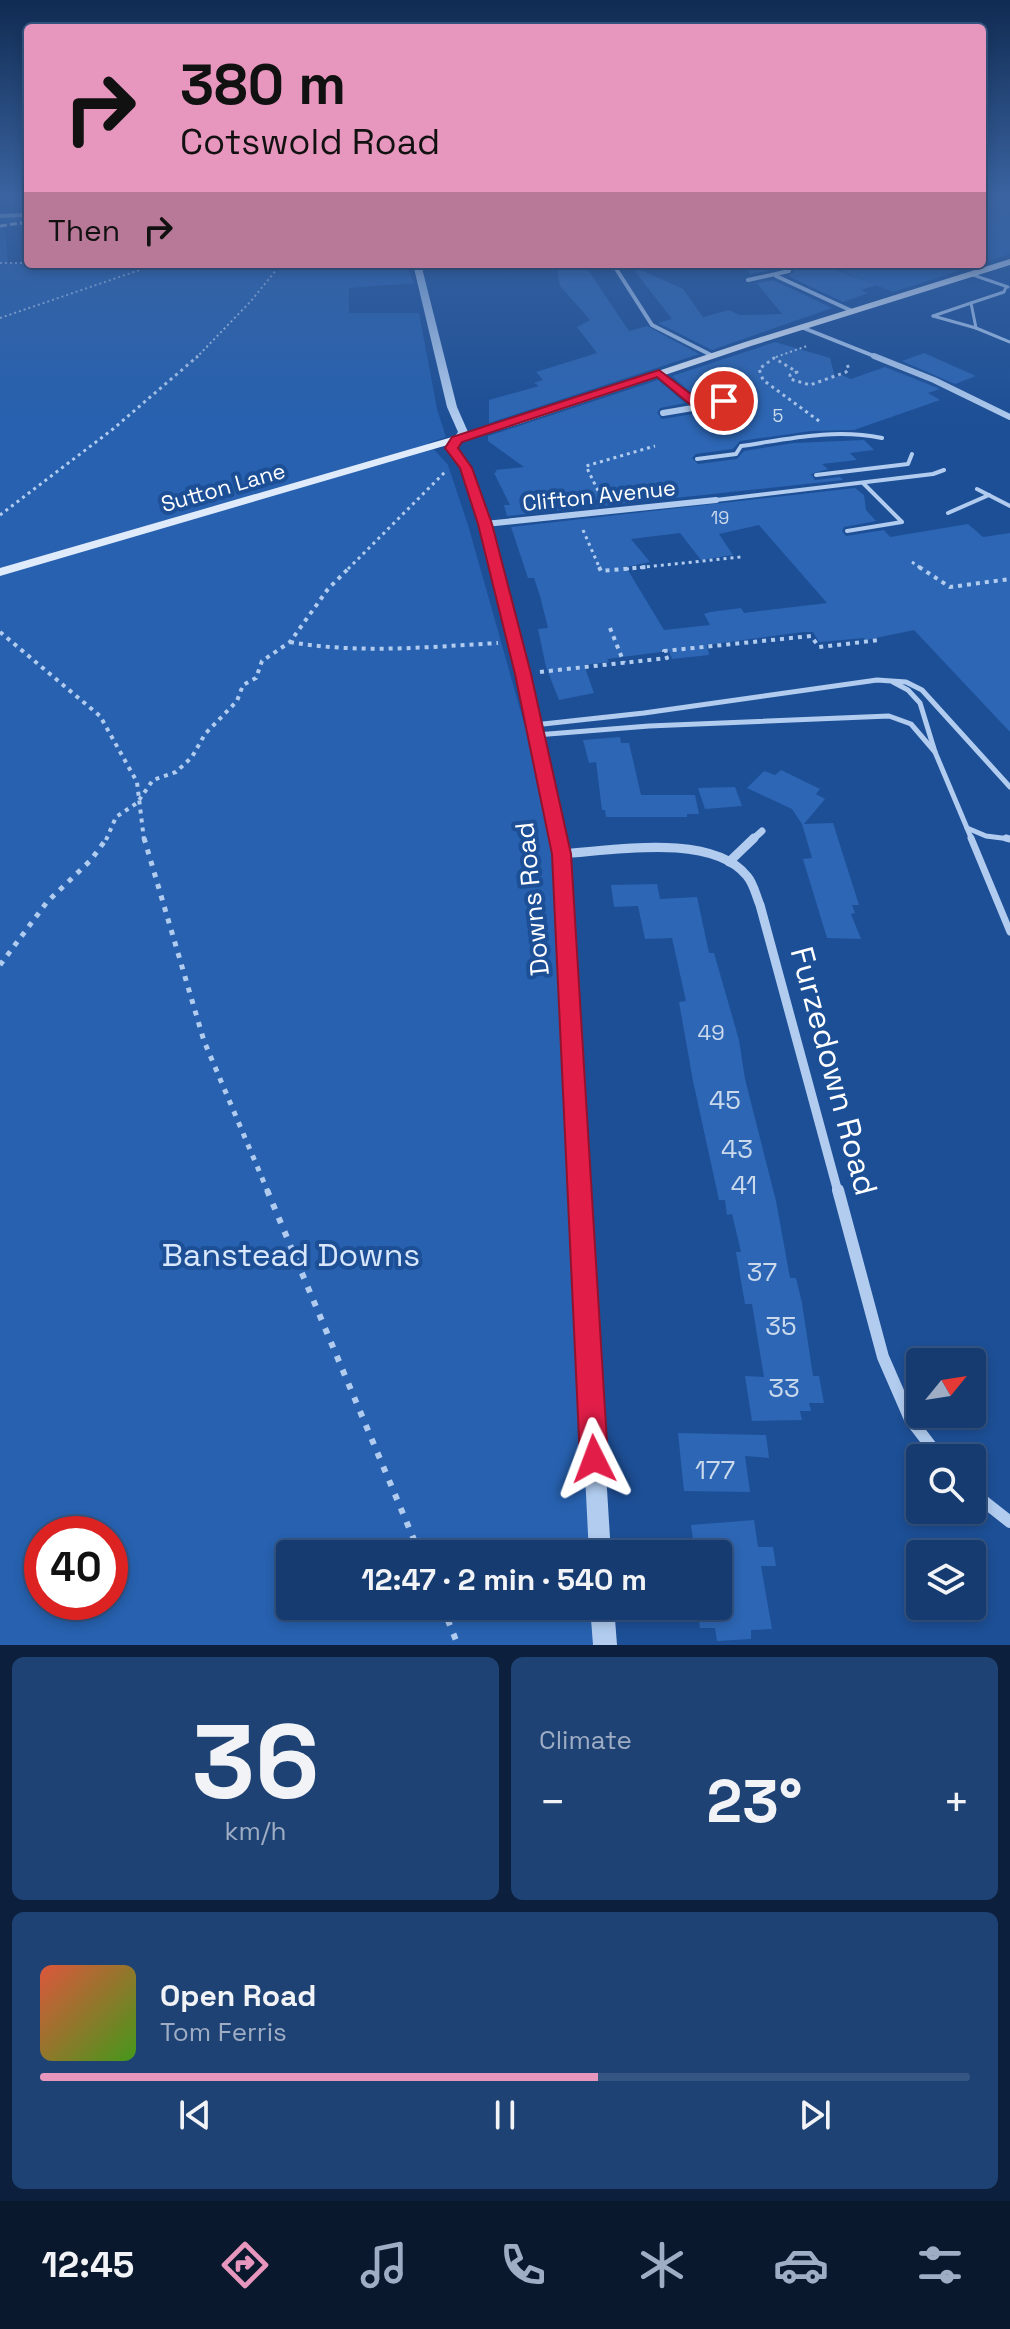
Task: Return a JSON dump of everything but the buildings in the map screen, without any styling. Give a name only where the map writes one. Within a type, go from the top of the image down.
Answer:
[{"type":"main road","name":"Sutton Lane","points":[[0,572],[457,440],[981,271]]},
{"type":"street","name":"Downs Road","points":[[419,271],[452,407],[463,432],[452,448],[460,457],[485,524],[523,674],[541,729],[561,854],[599,1540]]},
{"type":"street","points":[[617,271],[652,325],[713,356]]},
{"type":"street","points":[[748,280],[789,271]]},
{"type":"street","points":[[776,276],[852,311]]},
{"type":"street","points":[[801,327],[934,380],[1010,417]]},
{"type":"street","points":[[659,373],[697,405]]},
{"type":"street","points":[[663,413],[752,398]]},
{"type":"street","name":"Clifton Avenue","points":[[485,524],[716,500]]},
{"type":"street","points":[[561,854],[692,850],[729,862],[762,831]]},
{"type":"street","name":"Furzedown Road","points":[[729,862],[748,877],[760,905],[883,1357],[910,1419],[929,1444]]},
{"type":"street","points":[[986,1503],[1010,1522]]},
{"type":"street","points":[[603,1620],[605,1645]]},
{"type":"lane","points":[[970,274],[1008,287],[1004,292],[933,316],[1010,342]]},
{"type":"lane","points":[[971,303],[976,328]]},
{"type":"lane","points":[[697,459],[736,454],[741,446],[859,431],[882,438]]},
{"type":"lane","points":[[816,475],[908,464],[912,454]]},
{"type":"lane","points":[[716,500],[933,474],[944,470]]},
{"type":"lane","points":[[847,531],[902,522],[863,483]]},
{"type":"lane","points":[[977,489],[1010,506]]},
{"type":"lane","points":[[948,513],[989,495]]},
{"type":"lane","points":[[541,729],[877,680],[906,682],[922,690],[1010,787]]},
{"type":"lane","points":[[877,680],[901,686],[920,703],[935,752],[1010,932]]},
{"type":"lane","points":[[541,729],[889,716],[917,725],[935,752]]},
{"type":"lane","points":[[967,828],[986,836],[1010,839]]},
{"type":"path","points":[[0,318],[137,271]]},
{"type":"path","points":[[0,515],[207,351],[254,300],[276,271]]},
{"type":"path","points":[[816,348],[807,346],[774,358],[759,369],[763,380],[837,434]]},
{"type":"path","points":[[774,358],[797,372],[790,375],[790,379],[810,385],[846,372],[849,369],[845,360]]},
{"type":"path","points":[[608,513],[586,466],[655,446]]},
{"type":"path","points":[[0,965],[53,895],[80,873],[110,838],[116,817],[137,803],[153,780],[176,772],[192,757],[205,734],[237,701],[243,685],[256,678],[262,661],[290,642],[328,589],[460,457]]},
{"type":"path","points":[[576,516],[601,571],[741,557]]},
{"type":"path","points":[[912,562],[950,587],[1010,579]]},
{"type":"path","points":[[610,628],[625,663]]},
{"type":"path","points":[[0,632],[100,716],[137,782],[137,803],[144,839],[204,1041],[414,1540]]},
{"type":"path","points":[[523,674],[667,658],[664,651],[811,636],[819,647],[880,640]]},
{"type":"path","points":[[290,642],[330,649],[368,650],[438,649],[515,642]]},
{"type":"path","points":[[448,1620],[458,1645]]},
{"type":"green space","name":"Banstead Downs","points":[[0,271],[409,271],[414,283],[349,288],[349,313],[419,313],[437,409],[446,437],[428,443],[448,465],[468,525],[561,854],[599,1540],[276,1540],[276,1620],[603,1620],[605,1645],[0,1645]]},
{"type":"green space","points":[[841,271],[959,271],[893,292]]},
{"type":"route","points":[[594,1459],[561,854],[523,674],[485,524],[466,468],[452,448],[457,440],[659,373],[697,405],[724,401]]}]
